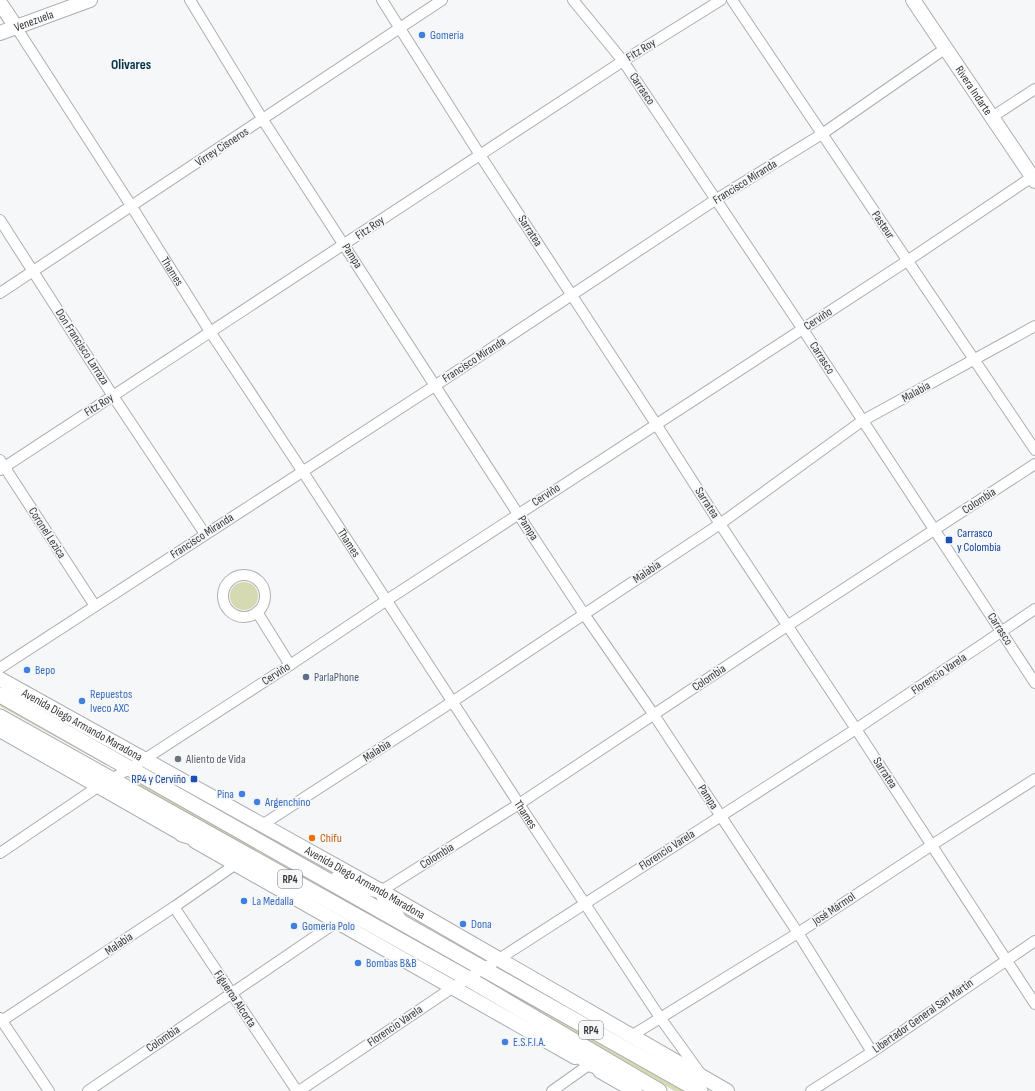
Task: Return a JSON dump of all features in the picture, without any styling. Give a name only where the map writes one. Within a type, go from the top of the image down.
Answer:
[{"type":"main road","name":"Avenida Diego Armando Maradona","points":[[0,695],[137,764],[317,874],[483,969],[702,1085]]},
{"type":"main road","name":"RP4","points":[[0,717],[106,783],[154,803],[237,857],[467,978],[538,1020],[639,1086],[659,1091]]},
{"type":"main road","points":[[0,729],[106,783]]},
{"type":"main road","points":[[154,803],[182,834],[237,857]]},
{"type":"main road","points":[[317,874],[381,891],[401,922]]},
{"type":"main road","points":[[538,1020],[590,1064],[639,1086]]},
{"type":"street","name":"Venezuela","points":[[0,33],[90,0]]},
{"type":"street","name":"Pampa","points":[[190,0],[263,120],[436,385],[518,514],[584,614],[654,715],[798,933],[872,1052]]},
{"type":"street","name":"Sarratea","points":[[382,0],[480,155],[1035,1004]]},
{"type":"street","name":"Virrey Cisneros","points":[[0,293],[34,272],[442,0]]},
{"type":"street","name":"Carrasco","points":[[573,0],[623,61],[802,328],[1035,683]]},
{"type":"street","name":"Fitz Roy","points":[[2,466],[211,333],[623,61],[721,0]]},
{"type":"street","name":"Pasteur","points":[[732,0],[1035,450]]},
{"type":"street","name":"Rivera Indarte","points":[[913,0],[1034,179]]},
{"type":"street","name":"Thames","points":[[0,3],[132,207],[211,333],[661,1019],[702,1085]]},
{"type":"street","name":"Francisco Miranda","points":[[0,668],[436,385],[715,200],[822,134],[946,48]]},
{"type":"street","points":[[992,117],[1035,90]]},
{"type":"street","name":"Cerviño","points":[[0,853],[290,665],[802,328],[1034,179]]},
{"type":"street","name":"Don Francisco Larraza","points":[[0,220],[113,396],[205,534]]},
{"type":"street","name":"Malabia","points":[[262,825],[452,702],[720,524],[862,421],[1035,326]]},
{"type":"street","name":"Colombia","points":[[381,891],[519,804],[1035,464]]},
{"type":"street","name":"Coronel Lezica","points":[[2,466],[95,606]]},
{"type":"street","points":[[245,575],[258,580],[265,593],[262,607],[257,612],[245,617],[232,613],[228,608],[223,596],[227,584],[232,579],[245,575]]},
{"type":"street","name":"Florencio Varela","points":[[298,1091],[467,978],[499,960],[856,729],[1035,610]]},
{"type":"street","points":[[257,612],[290,665]]},
{"type":"street","name":"Avenida Diego Armando Maradona","points":[[0,679],[137,764],[262,825],[381,891],[631,1036],[702,1085],[727,1091]]},
{"type":"street","name":"José Mármol","points":[[631,1036],[661,1019],[798,933],[1035,779]]},
{"type":"street","points":[[106,783],[182,834]]},
{"type":"street","points":[[237,857],[338,921],[452,988],[590,1064],[552,1091]]},
{"type":"street","name":"Malabia","points":[[1,1020],[174,907],[237,857]]},
{"type":"street","name":"Figueroa Alcorta","points":[[174,907],[298,1091]]},
{"type":"street","name":"Colombia","points":[[88,1091],[338,921]]},
{"type":"street","name":"Libertador General San Martín","points":[[811,1091],[872,1052],[1035,941]]},
{"type":"street","points":[[1,1020],[49,1091]]},
{"type":"green space","points":[[244,582],[254,586],[258,596],[254,606],[244,610],[234,606],[230,596],[234,586]]},
{"type":"green space","points":[[0,701],[103,760],[106,765],[0,706]]},
{"type":"green space","points":[[136,781],[142,781],[463,965],[457,965],[139,787]]},
{"type":"green space","points":[[490,983],[497,984],[686,1091],[675,1091],[494,989]]},
{"type":"place","name":"Gomeria","points":[[422,35]]},
{"type":"place","name":"Carrasco y Colombia","points":[[949,540]]},
{"type":"place","name":"Bepo","points":[[27,670]]},
{"type":"place","name":"ParlaPhone","points":[[306,677]]},
{"type":"place","name":"Repuestos Iveco AXC","points":[[82,701]]},
{"type":"place","name":"Aliento de Vida","points":[[178,759]]},
{"type":"place","name":"RP4 y Cerviño","points":[[194,779]]},
{"type":"place","name":"Pina","points":[[242,794]]},
{"type":"place","name":"Argenchino","points":[[257,802]]},
{"type":"place","name":"Chifu","points":[[312,838]]},
{"type":"place","name":"La Medalla","points":[[244,901]]},
{"type":"place","name":"Dona","points":[[463,924]]},
{"type":"place","name":"Gomería Polo","points":[[294,926]]},
{"type":"place","name":"Bombas B&B","points":[[358,963]]},
{"type":"place","name":"E.S.F.I.A.","points":[[505,1042]]},
{"type":"district","name":"Olivares","points":[[131,64]]}]
